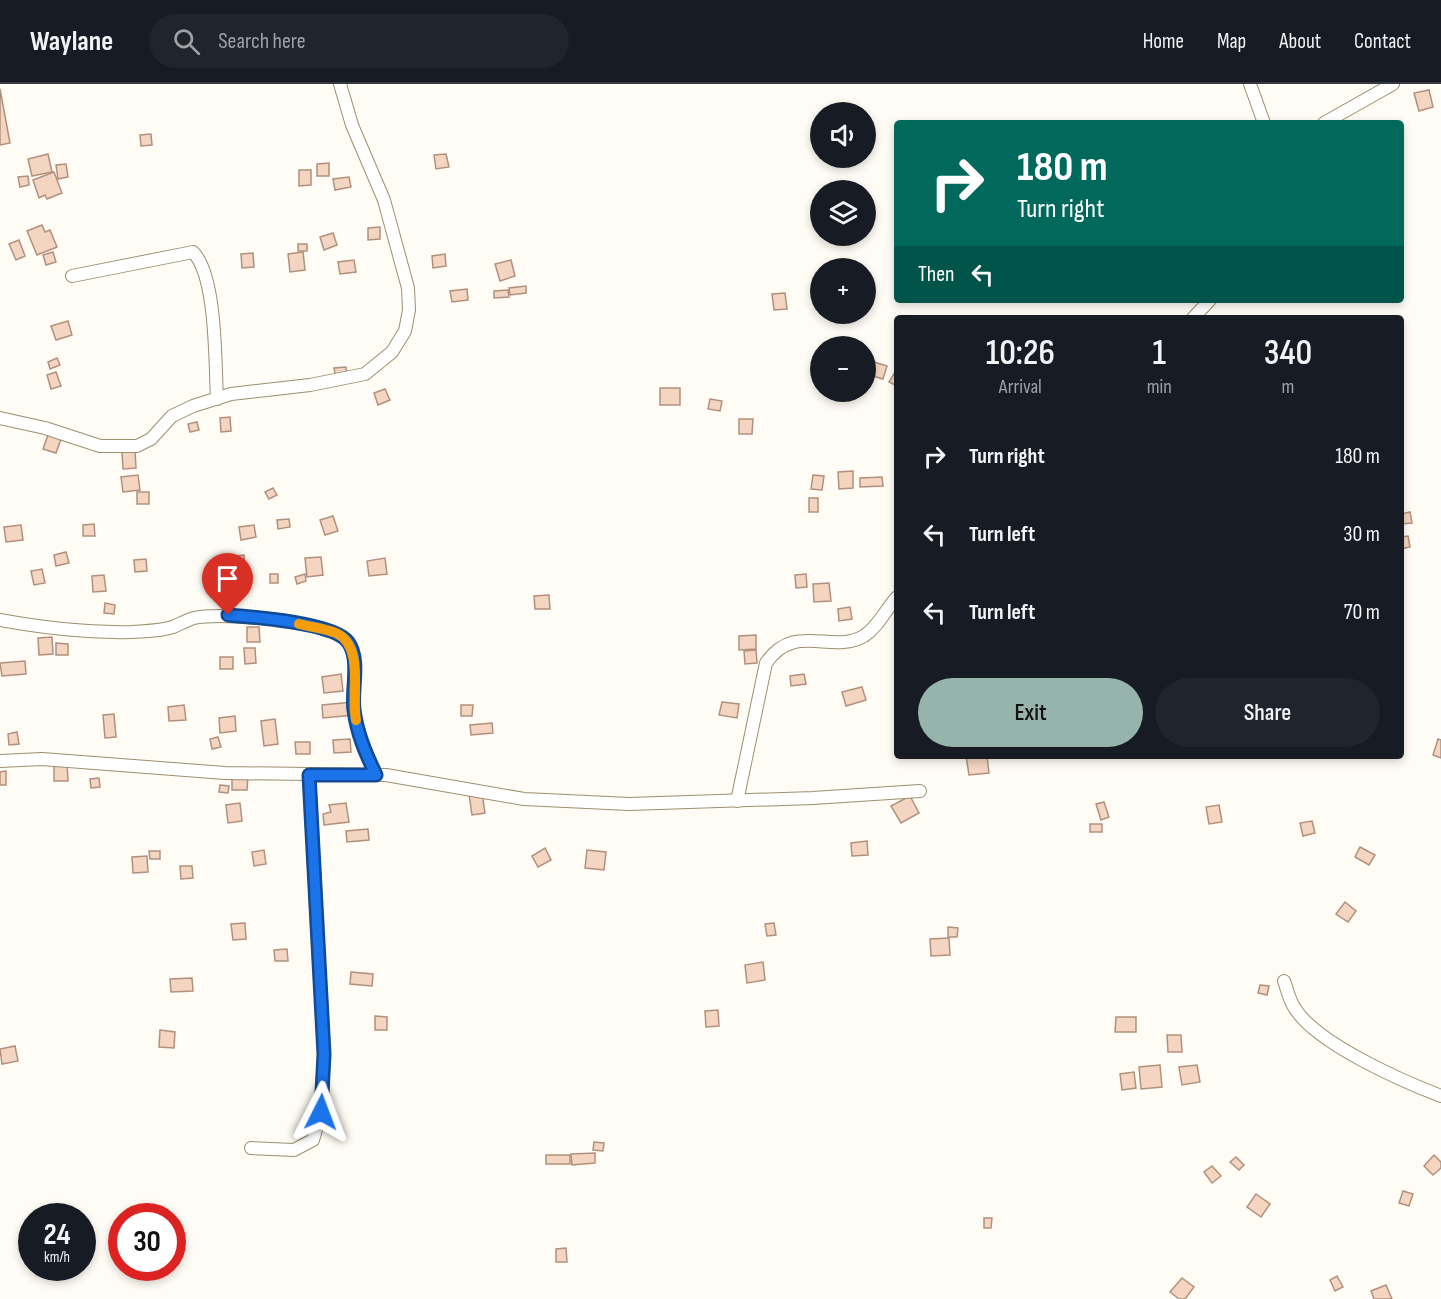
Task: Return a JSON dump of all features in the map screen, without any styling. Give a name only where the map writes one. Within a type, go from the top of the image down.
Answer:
[{"type":"street","points":[[0,418],[45,428],[100,446],[137,446],[151,439],[172,416],[217,399],[231,394],[310,385],[365,374],[392,352],[405,331],[409,310],[408,288],[384,200],[352,125],[340,84]]},
{"type":"street","points":[[1250,84],[1263,120]]},
{"type":"street","points":[[1329,120],[1394,84]]},
{"type":"street","points":[[72,276],[193,252],[200,261],[214,320],[217,399]]},
{"type":"street","points":[[1196,315],[1207,303]]},
{"type":"street","points":[[737,801],[766,663],[775,649],[794,641],[849,640],[862,637],[873,629],[894,601]]},
{"type":"street","points":[[0,620],[82,631],[132,632],[170,628],[195,618],[228,615],[298,623],[336,633],[347,640],[353,651],[354,708],[357,729],[376,775]]},
{"type":"street","points":[[0,761],[42,759],[225,773],[376,775],[524,799],[629,804],[737,801],[920,791]]},
{"type":"street","points":[[251,1148],[294,1150],[313,1140],[321,1112],[324,1054],[309,775]]},
{"type":"street","points":[[1284,981],[1294,1008],[1321,1034],[1396,1078],[1441,1096]]},
{"type":"building","points":[[0,89],[10,143],[0,145]]},
{"type":"building","points":[[1429,90],[1433,107],[1419,111],[1414,93]]},
{"type":"building","points":[[151,134],[152,145],[141,146],[140,135]]},
{"type":"building","points":[[48,154],[52,172],[32,176],[28,159]]},
{"type":"building","points":[[446,154],[449,167],[436,169],[434,155]]},
{"type":"building","points":[[329,163],[329,176],[317,176],[317,164]]},
{"type":"building","points":[[66,164],[68,177],[58,179],[56,165]]},
{"type":"building","points":[[299,170],[311,170],[311,185],[299,186]]},
{"type":"building","points":[[54,172],[62,193],[47,199],[45,195],[39,198],[33,180]]},
{"type":"building","points":[[28,176],[29,185],[20,187],[18,177]]},
{"type":"building","points":[[349,177],[351,187],[335,190],[333,179]]},
{"type":"building","points":[[42,225],[45,232],[50,230],[57,247],[37,255],[27,231]]},
{"type":"building","points":[[380,227],[380,239],[368,240],[368,228]]},
{"type":"building","points":[[333,233],[337,245],[324,250],[320,237]]},
{"type":"building","points":[[19,240],[25,256],[16,260],[9,244]]},
{"type":"building","points":[[298,244],[307,244],[307,251],[298,251]]},
{"type":"building","points":[[53,252],[56,262],[46,265],[43,255]]},
{"type":"building","points":[[303,252],[305,270],[290,272],[288,254]]},
{"type":"building","points":[[253,253],[254,267],[242,268],[241,254]]},
{"type":"building","points":[[445,254],[446,266],[433,268],[432,256]]},
{"type":"building","points":[[354,260],[356,272],[340,274],[338,262]]},
{"type":"building","points":[[511,260],[515,276],[500,281],[495,264]]},
{"type":"building","points":[[526,286],[526,293],[510,295],[509,288]]},
{"type":"building","points":[[467,289],[468,300],[452,302],[450,291]]},
{"type":"building","points":[[508,290],[509,297],[494,298],[494,291]]},
{"type":"building","points":[[785,293],[787,309],[774,310],[772,294]]},
{"type":"building","points":[[68,321],[72,335],[56,340],[51,326]]},
{"type":"building","points":[[57,358],[60,365],[50,369],[48,362]]},
{"type":"building","points":[[876,363],[887,366],[883,379],[876,377]]},
{"type":"building","points":[[346,367],[347,377],[336,379],[334,368]]},
{"type":"building","points":[[56,372],[61,386],[51,389],[47,375]]},
{"type":"building","points":[[894,374],[894,384],[889,382]]},
{"type":"building","points":[[660,388],[680,388],[680,405],[660,405]]},
{"type":"building","points":[[385,389],[390,400],[378,405],[374,393]]},
{"type":"building","points":[[710,399],[722,401],[720,411],[708,409]]},
{"type":"building","points":[[230,417],[231,431],[221,432],[220,418]]},
{"type":"building","points":[[739,419],[753,419],[752,434],[739,434]]},
{"type":"building","points":[[197,422],[199,430],[190,432],[188,424]]},
{"type":"building","points":[[48,435],[61,439],[56,453],[43,449]]},
{"type":"building","points":[[135,451],[136,468],[123,469],[122,452]]},
{"type":"building","points":[[853,471],[853,488],[839,489],[838,472]]},
{"type":"building","points":[[138,475],[140,490],[123,492],[121,477]]},
{"type":"building","points":[[813,475],[824,476],[822,490],[811,489]]},
{"type":"building","points":[[882,477],[883,486],[860,487],[860,478]]},
{"type":"building","points":[[273,488],[277,495],[269,499],[265,492]]},
{"type":"building","points":[[137,492],[149,492],[149,504],[137,504]]},
{"type":"building","points":[[809,498],[818,498],[818,512],[809,512]]},
{"type":"building","points":[[1410,512],[1412,523],[1404,524],[1404,513]]},
{"type":"building","points":[[333,516],[338,531],[325,535],[320,520]]},
{"type":"building","points":[[289,519],[290,527],[278,529],[277,520]]},
{"type":"building","points":[[94,524],[95,536],[83,536],[83,525]]},
{"type":"building","points":[[21,525],[23,540],[6,542],[4,527]]},
{"type":"building","points":[[254,525],[256,537],[241,540],[239,527]]},
{"type":"building","points":[[1408,536],[1410,547],[1404,548],[1404,537]]},
{"type":"building","points":[[66,552],[69,563],[56,566],[54,555]]},
{"type":"building","points":[[244,555],[245,573],[219,576],[217,558]]},
{"type":"building","points":[[321,557],[323,575],[307,577],[305,558]]},
{"type":"building","points":[[385,558],[387,574],[369,576],[367,561]]},
{"type":"building","points":[[146,559],[147,571],[135,572],[134,560]]},
{"type":"building","points":[[42,569],[45,583],[34,585],[31,571]]},
{"type":"building","points":[[270,574],[278,574],[278,583],[270,583]]},
{"type":"building","points":[[305,574],[306,581],[297,584],[295,577]]},
{"type":"building","points":[[806,574],[807,587],[796,588],[795,575]]},
{"type":"building","points":[[104,575],[106,591],[93,592],[92,576]]},
{"type":"building","points":[[829,583],[831,601],[814,602],[813,584]]},
{"type":"building","points":[[549,595],[550,609],[535,609],[534,596]]},
{"type":"building","points":[[105,603],[115,605],[114,614],[104,613]]},
{"type":"building","points":[[850,607],[852,619],[839,621],[838,609]]},
{"type":"building","points":[[247,627],[259,627],[260,642],[247,642]]},
{"type":"building","points":[[756,635],[756,649],[739,650],[739,636]]},
{"type":"building","points":[[52,637],[53,654],[39,655],[38,638]]},
{"type":"building","points":[[56,643],[68,644],[68,655],[56,655]]},
{"type":"building","points":[[244,648],[255,648],[256,663],[245,664]]},
{"type":"building","points":[[756,650],[757,663],[745,664],[744,651]]},
{"type":"building","points":[[220,657],[233,657],[233,669],[220,669]]},
{"type":"building","points":[[25,661],[26,674],[2,676],[0,663]]},
{"type":"building","points":[[341,674],[343,691],[324,693],[322,677]]},
{"type":"building","points":[[804,674],[806,684],[791,686],[790,676]]},
{"type":"building","points":[[862,687],[866,700],[846,706],[842,692]]},
{"type":"building","points":[[353,702],[354,715],[323,718],[322,705]]},
{"type":"building","points":[[722,702],[739,704],[737,718],[719,715]]},
{"type":"building","points":[[184,705],[186,720],[169,721],[168,707]]},
{"type":"building","points":[[461,705],[473,705],[472,716],[461,716]]},
{"type":"building","points":[[114,714],[116,737],[105,738],[103,715]]},
{"type":"building","points":[[235,716],[236,731],[220,733],[219,718]]},
{"type":"building","points":[[275,719],[278,744],[264,746],[261,721]]},
{"type":"building","points":[[492,723],[493,733],[471,735],[470,725]]},
{"type":"building","points":[[17,732],[19,744],[9,745],[8,734]]},
{"type":"building","points":[[218,737],[221,747],[212,749],[210,739]]},
{"type":"building","points":[[350,739],[351,752],[334,753],[333,740]]},
{"type":"building","points":[[1438,739],[1441,740],[1441,758],[1433,755]]},
{"type":"building","points":[[295,742],[310,742],[310,754],[296,754]]},
{"type":"building","points":[[966,759],[987,759],[989,773],[969,775]]},
{"type":"building","points":[[54,763],[67,763],[68,781],[54,781]]},
{"type":"building","points":[[6,771],[6,785],[0,785],[0,772]]},
{"type":"building","points":[[232,776],[248,776],[247,790],[232,790]]},
{"type":"building","points":[[99,778],[100,787],[91,788],[90,779]]},
{"type":"building","points":[[220,785],[229,786],[228,793],[219,792]]},
{"type":"building","points":[[482,792],[485,813],[472,815],[469,794]]},
{"type":"building","points":[[910,796],[919,813],[901,823],[891,806]]},
{"type":"building","points":[[1104,802],[1109,817],[1101,820],[1096,804]]},
{"type":"building","points":[[240,803],[242,821],[228,823],[226,805]]},
{"type":"building","points":[[346,803],[349,822],[324,825],[323,814],[331,812],[329,805]]},
{"type":"building","points":[[1219,805],[1222,822],[1209,824],[1206,807]]},
{"type":"building","points":[[1312,821],[1315,833],[1303,836],[1300,823]]},
{"type":"building","points":[[1090,824],[1102,824],[1102,832],[1090,832]]},
{"type":"building","points":[[368,829],[369,840],[347,842],[346,831]]},
{"type":"building","points":[[867,841],[868,855],[852,856],[851,843]]},
{"type":"building","points":[[1360,847],[1375,855],[1369,865],[1355,857]]},
{"type":"building","points":[[545,848],[551,860],[538,867],[532,856]]},
{"type":"building","points":[[264,850],[266,864],[254,866],[252,852]]},
{"type":"building","points":[[587,850],[606,852],[604,870],[585,868]]},
{"type":"building","points":[[149,851],[160,851],[160,859],[150,859]]},
{"type":"building","points":[[147,856],[148,872],[133,873],[132,857]]},
{"type":"building","points":[[180,866],[192,866],[193,878],[181,879]]},
{"type":"building","points":[[1345,902],[1356,911],[1348,922],[1336,914]]},
{"type":"building","points":[[245,923],[246,939],[233,940],[231,924]]},
{"type":"building","points":[[774,923],[776,935],[767,936],[765,924]]},
{"type":"building","points":[[948,927],[958,928],[957,937],[948,937]]},
{"type":"building","points":[[949,938],[950,955],[931,956],[930,939]]},
{"type":"building","points":[[287,949],[288,961],[275,961],[274,950]]},
{"type":"building","points":[[763,962],[765,980],[747,983],[745,965]]},
{"type":"building","points":[[351,972],[373,974],[372,986],[350,984]]},
{"type":"building","points":[[192,978],[193,991],[171,992],[170,979]]},
{"type":"building","points":[[1260,985],[1269,986],[1267,995],[1258,993]]},
{"type":"building","points":[[718,1010],[719,1026],[706,1027],[705,1011]]},
{"type":"building","points":[[375,1016],[387,1017],[387,1030],[375,1030]]},
{"type":"building","points":[[1116,1017],[1136,1017],[1136,1032],[1115,1032]]},
{"type":"building","points":[[160,1030],[175,1032],[174,1048],[159,1047]]},
{"type":"building","points":[[1167,1035],[1181,1035],[1182,1052],[1168,1052]]},
{"type":"building","points":[[15,1046],[18,1061],[2,1064],[0,1049]]},
{"type":"building","points":[[1160,1065],[1162,1087],[1141,1089],[1139,1067]]},
{"type":"building","points":[[1197,1065],[1200,1082],[1182,1085],[1179,1067]]},
{"type":"building","points":[[1134,1072],[1136,1088],[1122,1090],[1120,1074]]},
{"type":"building","points":[[594,1142],[604,1143],[603,1151],[593,1150]]},
{"type":"building","points":[[595,1153],[595,1163],[572,1165],[571,1154]]},
{"type":"building","points":[[546,1155],[570,1155],[570,1164],[546,1164]]},
{"type":"building","points":[[1434,1155],[1441,1162],[1441,1168],[1433,1175],[1424,1166]]},
{"type":"building","points":[[1236,1157],[1244,1165],[1239,1170],[1230,1162]]},
{"type":"building","points":[[1212,1166],[1221,1176],[1212,1183],[1204,1172]]},
{"type":"building","points":[[1403,1191],[1413,1194],[1409,1206],[1399,1203]]},
{"type":"building","points":[[1256,1194],[1270,1204],[1261,1217],[1247,1207]]},
{"type":"building","points":[[984,1218],[992,1218],[991,1228],[984,1228]]},
{"type":"building","points":[[566,1248],[567,1262],[556,1262],[556,1249]]},
{"type":"building","points":[[1337,1276],[1343,1287],[1335,1291],[1330,1280]]},
{"type":"building","points":[[1182,1278],[1194,1287],[1185,1299],[1179,1299],[1170,1292]]},
{"type":"building","points":[[1386,1285],[1392,1299],[1374,1299],[1371,1291]]},
{"type":"slow traffic","points":[[299,624],[336,633],[347,640],[353,651],[356,720]]},
{"type":"route","points":[[228,615],[298,623],[336,633],[347,640],[353,651],[354,708],[359,739],[376,775],[309,775],[324,1054],[321,1112]]}]
